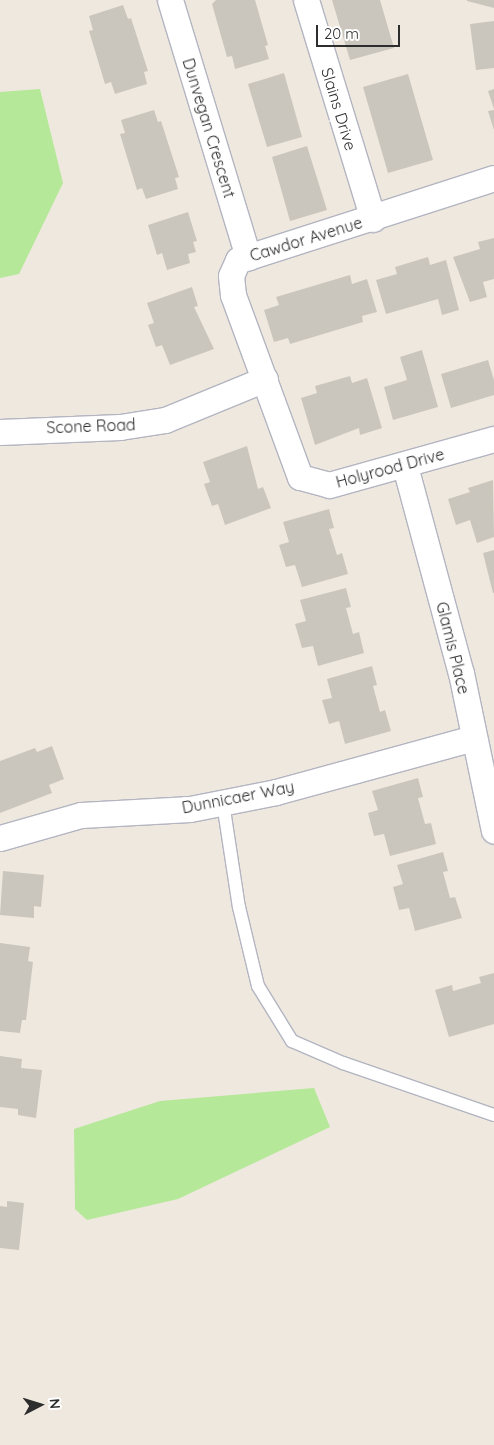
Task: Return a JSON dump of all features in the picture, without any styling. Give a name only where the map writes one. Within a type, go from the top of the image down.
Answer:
[{"type":"street","name":"Dunvegan Crescent","points":[[170,0],[248,257]]},
{"type":"street","name":"Slains Drive","points":[[306,0],[373,219]]},
{"type":"street","name":"Cawdor Avenue","points":[[265,379],[233,295],[231,276],[238,260],[373,219],[494,178]]},
{"type":"street","name":"Scone Road","points":[[0,432],[120,427],[159,421],[265,379]]},
{"type":"street","name":"Holyrood Drive","points":[[265,379],[300,476],[329,485],[405,466],[494,439]]},
{"type":"street","name":"Glamis Place","points":[[405,466],[461,673],[494,831]]},
{"type":"street","name":"Dunnicaer Way","points":[[0,838],[81,815],[158,812],[223,803],[276,792],[474,738]]},
{"type":"lane","points":[[223,803],[239,907],[258,986],[292,1041],[494,1115]]},
{"type":"green space","points":[[40,89],[63,183],[19,274],[0,278],[0,92]]},
{"type":"green space","points":[[314,1088],[330,1127],[178,1199],[87,1220],[75,1209],[74,1129],[160,1101]]},
{"type":"building","points":[[216,0],[255,0],[268,45],[265,46],[269,59],[235,69],[232,56],[227,57],[212,4]]},
{"type":"building","points":[[332,0],[380,0],[394,48],[350,60]]},
{"type":"building","points":[[494,0],[494,8],[467,1]]},
{"type":"building","points":[[123,5],[128,19],[131,18],[148,71],[144,72],[147,84],[115,94],[111,82],[105,84],[89,31],[93,30],[89,16]]},
{"type":"building","points":[[494,21],[494,68],[476,70],[470,24]]},
{"type":"building","points":[[284,73],[302,137],[267,147],[248,84]]},
{"type":"building","points":[[408,74],[433,160],[388,173],[363,87]]},
{"type":"building","points":[[494,89],[494,109],[488,91]]},
{"type":"building","points":[[154,110],[158,122],[161,121],[179,177],[175,178],[178,189],[146,199],[142,188],[137,190],[120,134],[125,133],[121,120]]},
{"type":"building","points":[[494,110],[494,130],[488,111]]},
{"type":"building","points":[[307,146],[327,210],[290,221],[272,157]]},
{"type":"building","points":[[188,212],[197,241],[193,242],[196,252],[188,254],[190,263],[167,270],[162,253],[157,255],[148,225]]},
{"type":"building","points":[[494,238],[494,279],[483,282],[487,297],[470,302],[453,257],[480,249],[478,242]]},
{"type":"building","points":[[428,257],[430,265],[446,260],[459,310],[442,315],[438,299],[386,314],[376,280],[397,274],[395,267]]},
{"type":"building","points":[[350,275],[352,284],[367,279],[377,312],[362,316],[363,322],[290,344],[288,338],[274,342],[264,310],[279,305],[276,297]]},
{"type":"building","points":[[192,287],[198,306],[194,307],[214,349],[170,365],[162,345],[156,347],[148,325],[154,323],[147,303]]},
{"type":"building","points":[[422,350],[438,407],[393,420],[384,387],[407,380],[400,357]]},
{"type":"building","points":[[488,360],[494,380],[494,395],[451,408],[441,374]]},
{"type":"building","points":[[350,376],[352,383],[367,378],[382,428],[360,435],[359,428],[315,445],[301,398],[317,393],[315,386]]},
{"type":"building","points":[[247,446],[258,489],[263,487],[271,508],[225,525],[218,504],[212,506],[204,484],[210,482],[203,462]]},
{"type":"building","points":[[493,480],[494,537],[477,543],[470,520],[456,525],[448,499],[470,492],[468,488]]},
{"type":"building","points":[[329,509],[334,528],[329,529],[337,555],[342,553],[348,574],[302,587],[295,565],[286,567],[279,545],[289,542],[283,522]]},
{"type":"building","points":[[494,550],[494,593],[493,593],[483,553]]},
{"type":"building","points":[[346,588],[351,607],[346,608],[353,634],[359,632],[364,653],[318,666],[313,646],[302,648],[295,624],[306,621],[300,600]]},
{"type":"building","points":[[372,666],[377,685],[373,686],[380,712],[385,710],[391,731],[345,744],[339,721],[329,724],[322,700],[332,698],[327,679]]},
{"type":"building","points":[[52,746],[64,779],[49,785],[52,793],[0,813],[0,761],[35,748],[37,752]]},
{"type":"building","points":[[418,778],[423,797],[418,798],[425,824],[431,823],[436,844],[390,856],[384,834],[374,836],[368,813],[378,810],[372,791]]},
{"type":"building","points":[[443,852],[448,871],[443,872],[450,898],[455,897],[462,918],[415,931],[409,908],[399,910],[393,887],[403,884],[397,865]]},
{"type":"building","points":[[3,871],[44,875],[41,907],[34,906],[34,918],[0,915]]},
{"type":"building","points":[[0,943],[30,947],[28,961],[33,962],[26,1020],[22,1020],[20,1033],[0,1031]]},
{"type":"building","points":[[494,973],[494,1024],[449,1037],[435,990],[452,985],[453,991],[481,983],[479,977]]},
{"type":"building","points":[[0,1056],[22,1059],[21,1068],[42,1070],[36,1118],[18,1115],[18,1109],[0,1107]]},
{"type":"building","points":[[7,1201],[24,1203],[19,1250],[0,1248],[0,1206],[7,1207]]}]
